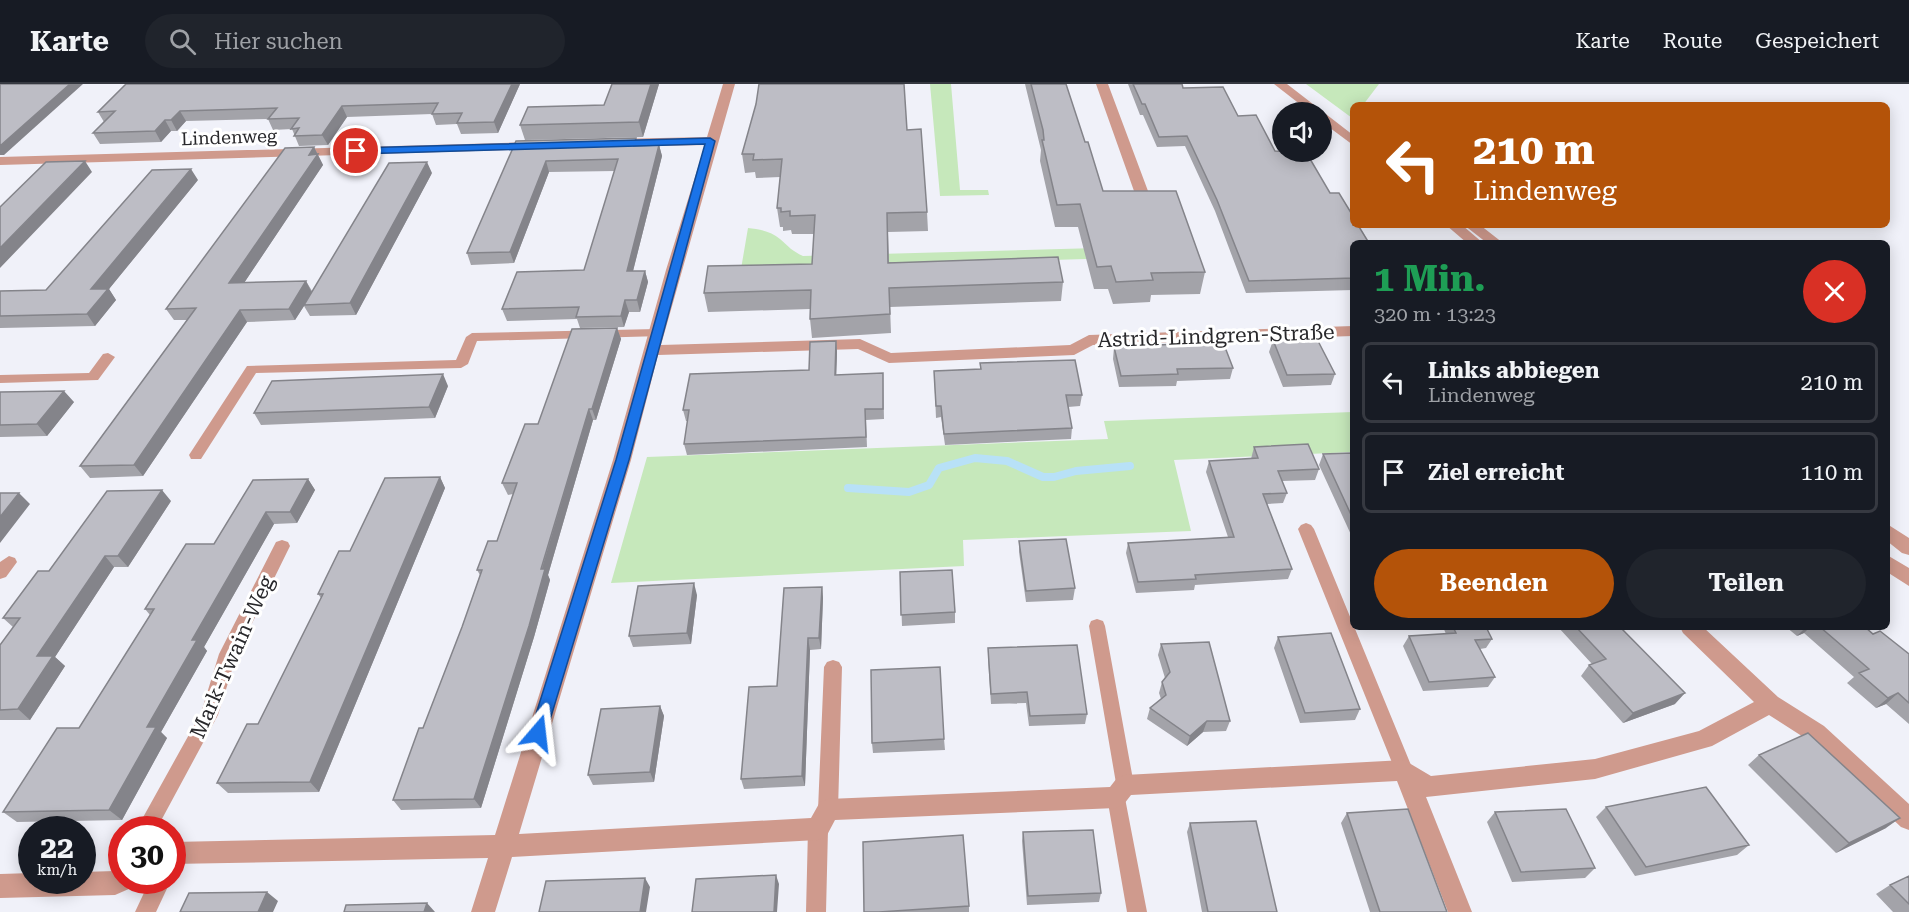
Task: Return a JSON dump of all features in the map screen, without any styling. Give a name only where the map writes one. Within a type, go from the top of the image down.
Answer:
[{"type":"street","points":[[483,912],[619,472],[710,141],[729,84]]},
{"type":"street","points":[[1102,84],[1141,191]]},
{"type":"street","points":[[1280,84],[1304,102]]},
{"type":"street","points":[[1332,124],[1350,139]]},
{"type":"street","points":[[604,144],[710,141]]},
{"type":"street","name":"Lindenweg","points":[[0,161],[557,145]]},
{"type":"street","points":[[1457,228],[1472,240]]},
{"type":"street","points":[[1475,228],[1492,240]]},
{"type":"street","name":"Astrid-Lindgren-Straße","points":[[656,341],[860,344],[889,357],[1074,350],[1089,340],[1350,330]]},
{"type":"street","points":[[1890,533],[1909,548]]},
{"type":"street","points":[[1890,564],[1909,578]]},
{"type":"street","points":[[1693,630],[1770,704],[1816,733],[1909,819]]},
{"type":"street","points":[[186,854],[503,846],[823,820],[1120,791],[1404,770],[1428,787],[1595,769],[1704,739],[1770,704]]},
{"type":"street","points":[[1404,770],[1460,912]]},
{"type":"street","points":[[0,886],[108,879]]},
{"type":"lane","points":[[196,455],[252,369],[461,364],[472,337],[656,341]]},
{"type":"lane","points":[[0,379],[93,377],[108,357]]},
{"type":"lane","points":[[1306,529],[1404,770]]},
{"type":"lane","name":"Mark-Twain-Weg","points":[[153,816],[209,715],[228,654],[282,546]]},
{"type":"lane","points":[[1097,626],[1137,912]]},
{"type":"lane","points":[[816,912],[833,667]]},
{"type":"lane","points":[[145,912],[154,894]]},
{"type":"green space","points":[[930,84],[951,84],[960,190],[988,190],[989,195],[940,196]]},
{"type":"green space","points":[[1306,84],[1379,84],[1365,102],[1350,102],[1350,117]]},
{"type":"green space","points":[[748,228],[773,234],[793,251],[803,256],[1097,248],[1121,258],[741,269]]},
{"type":"green space","points":[[1350,412],[1350,452],[1174,460],[1191,531],[963,540],[964,566],[611,583],[647,457],[1108,439],[1104,421]]},
{"type":"building","points":[[0,84],[70,84],[0,146]]},
{"type":"building","points":[[126,84],[512,84],[494,122],[457,123],[462,113],[432,114],[438,103],[342,106],[322,135],[294,136],[299,128],[291,129],[299,118],[268,119],[277,108],[180,111],[171,120],[165,120],[155,131],[93,133],[115,111],[98,112]]},
{"type":"building","points":[[612,84],[651,84],[639,122],[520,125],[528,107],[604,105]]},
{"type":"building","points":[[759,84],[904,84],[907,130],[921,129],[927,212],[887,213],[888,263],[1058,257],[1063,282],[889,288],[890,314],[810,319],[811,290],[704,293],[708,266],[812,264],[815,215],[790,216],[790,211],[781,212],[781,208],[777,208],[782,159],[753,160],[754,154],[742,154],[756,104]]},
{"type":"building","points":[[1031,84],[1066,84],[1085,142],[1088,142],[1103,191],[1176,191],[1205,272],[1151,273],[1153,280],[1116,282],[1111,266],[1097,267],[1080,204],[1057,205],[1042,140],[1044,140],[1043,130]]},
{"type":"building","points":[[1133,84],[1182,84],[1183,88],[1223,87],[1238,116],[1256,115],[1272,145],[1272,162],[1312,162],[1330,193],[1339,193],[1350,211],[1350,228],[1360,228],[1367,240],[1350,240],[1350,278],[1249,281],[1217,200],[1187,136],[1159,137],[1145,104],[1142,104]]},
{"type":"building","points":[[636,138],[634,146],[659,145],[627,271],[645,271],[637,300],[625,300],[621,316],[576,317],[579,307],[502,309],[517,272],[584,270],[618,159],[546,161],[510,252],[467,253],[516,141]]},
{"type":"building","points":[[314,147],[309,155],[318,154],[229,283],[306,281],[289,309],[240,310],[134,465],[80,466],[196,308],[166,309],[285,148]]},
{"type":"building","points":[[85,161],[0,248],[0,207],[46,162]]},
{"type":"building","points":[[427,162],[350,303],[304,305],[389,163]]},
{"type":"building","points":[[191,169],[91,289],[108,289],[87,314],[0,316],[0,291],[46,290],[152,170]]},
{"type":"building","points":[[617,328],[592,409],[589,409],[541,569],[545,569],[529,626],[474,799],[393,800],[419,728],[423,728],[462,627],[482,570],[477,570],[488,541],[497,541],[517,483],[502,483],[525,424],[538,424],[572,329]]},
{"type":"building","points":[[1317,339],[1335,374],[1287,375],[1273,340]]},
{"type":"building","points":[[836,341],[835,375],[883,373],[883,409],[865,409],[866,437],[684,444],[689,410],[683,410],[690,374],[809,370],[810,342]]},
{"type":"building","points":[[1223,342],[1233,368],[1177,369],[1178,374],[1121,376],[1114,347]]},
{"type":"building","points":[[1075,360],[1082,395],[1066,395],[1072,428],[944,434],[941,406],[936,406],[934,371],[981,369],[980,363]]},
{"type":"building","points":[[443,374],[429,407],[254,413],[272,381]]},
{"type":"building","points":[[64,391],[37,424],[0,425],[0,392]]},
{"type":"building","points":[[1308,444],[1319,469],[1278,471],[1287,493],[1263,494],[1292,569],[1195,575],[1196,579],[1138,582],[1128,543],[1234,537],[1209,461],[1258,458],[1254,447]]},
{"type":"building","points":[[1350,453],[1350,512],[1323,454]]},
{"type":"building","points":[[440,477],[310,782],[217,783],[247,724],[258,724],[323,594],[318,594],[339,551],[350,551],[385,478]]},
{"type":"building","points":[[308,479],[290,512],[266,512],[192,640],[197,640],[147,727],[156,727],[109,810],[3,812],[57,728],[79,728],[154,609],[145,609],[186,544],[214,544],[253,480]]},
{"type":"building","points":[[162,490],[118,556],[105,556],[37,656],[53,656],[18,709],[0,710],[0,645],[20,618],[3,618],[38,571],[49,571],[107,491]]},
{"type":"building","points":[[0,493],[19,493],[0,517]]},
{"type":"building","points":[[1066,539],[1075,588],[1026,591],[1019,541]]},
{"type":"building","points":[[952,570],[955,612],[901,615],[900,572]]},
{"type":"building","points":[[694,583],[687,633],[629,636],[638,586]]},
{"type":"building","points":[[822,587],[819,638],[808,638],[802,776],[741,779],[749,687],[777,686],[784,588]]},
{"type":"building","points":[[1454,630],[1488,630],[1492,639],[1475,640],[1495,677],[1429,682],[1409,636],[1456,633]]},
{"type":"building","points":[[1579,630],[1623,630],[1685,693],[1633,713],[1589,665],[1606,659]]},
{"type":"building","points":[[1824,630],[1868,630],[1873,634],[1880,631],[1909,654],[1909,703],[1898,693],[1888,698],[1859,673],[1869,669]]},
{"type":"building","points":[[1331,633],[1360,709],[1305,713],[1278,637]]},
{"type":"building","points":[[1209,642],[1230,721],[1207,721],[1190,736],[1150,708],[1166,695],[1162,682],[1170,672],[1161,644]]},
{"type":"building","points":[[1077,645],[1087,714],[1030,716],[1027,692],[991,694],[988,648]]},
{"type":"building","points":[[940,667],[944,739],[872,743],[871,670]]},
{"type":"building","points":[[660,706],[650,772],[588,775],[601,709]]},
{"type":"building","points":[[1808,733],[1900,818],[1849,843],[1759,755]]},
{"type":"building","points":[[1706,787],[1749,845],[1646,867],[1606,807]]},
{"type":"building","points":[[1408,809],[1447,912],[1380,912],[1347,813]]},
{"type":"building","points":[[1566,809],[1595,868],[1521,872],[1495,812]]},
{"type":"building","points":[[1256,821],[1277,912],[1208,912],[1190,823]]},
{"type":"building","points":[[1093,830],[1101,893],[1028,896],[1023,832]]},
{"type":"building","points":[[963,835],[969,906],[864,912],[863,842]]},
{"type":"building","points":[[776,875],[774,912],[692,912],[696,879]]},
{"type":"building","points":[[1909,876],[1909,904],[1890,885]]},
{"type":"building","points":[[645,878],[640,912],[539,912],[546,881]]},
{"type":"building","points":[[267,892],[258,912],[180,912],[189,893]]},
{"type":"building","points":[[427,903],[424,912],[344,912],[346,905]]},
{"type":"waterway","points":[[848,488],[909,492],[929,485],[939,468],[975,458],[1007,461],[1043,477],[1054,477],[1076,471],[1130,466]]},
{"type":"route","points":[[356,151],[710,141],[673,270],[654,350],[538,733]]}]
